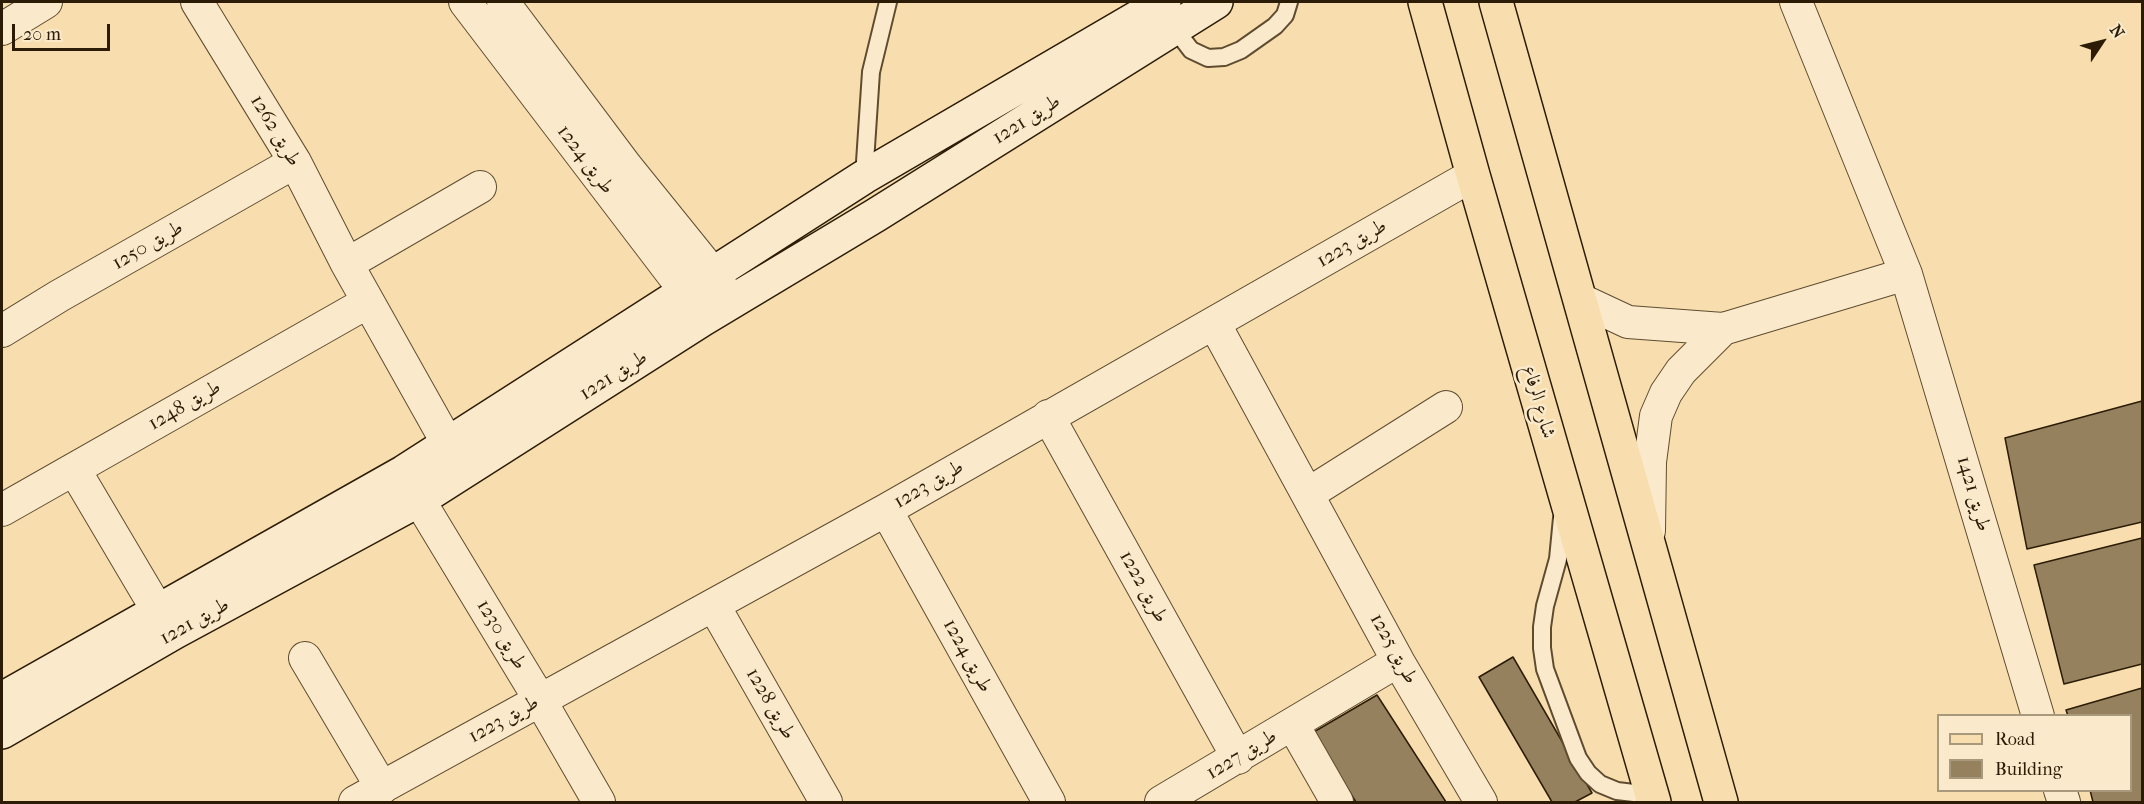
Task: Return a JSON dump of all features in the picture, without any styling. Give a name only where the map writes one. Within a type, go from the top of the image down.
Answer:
[{"type":"main road","name":"شارع الرفاع","points":[[1425,2],[1653,796]]},
{"type":"main road","points":[[1496,2],[1721,802]]},
{"type":"street","points":[[2,29],[46,2]]},
{"type":"street","name":"طريق 1262","points":[[197,2],[295,162],[347,264],[448,444]]},
{"type":"street","name":"طريق 1224","points":[[465,2],[686,292],[703,319]]},
{"type":"street","name":"طريق 1224","points":[[503,2],[626,165],[714,275],[731,302]]},
{"type":"street","name":"طريق 1221","points":[[2,699],[404,472],[864,177],[1169,15],[1216,2]]},
{"type":"street","name":"طريق 1421","points":[[1796,2],[1906,274],[2037,714]]},
{"type":"street","name":"طريق 1221","points":[[2,732],[175,632],[419,500],[703,319],[876,215],[1169,15]]},
{"type":"street","name":"طريق 1250","points":[[2,329],[295,162]]},
{"type":"street","name":"طريق 1223","points":[[355,802],[886,510],[1473,175]]},
{"type":"street","points":[[347,264],[480,187]]},
{"type":"street","points":[[1581,300],[1628,322],[1723,329],[1906,274]]},
{"type":"street","name":"طريق 1248","points":[[2,510],[368,302]]},
{"type":"street","name":"طريق 1225","points":[[1214,323],[1398,661],[1481,802]]},
{"type":"street","points":[[1648,547],[1650,462],[1656,416],[1666,393],[1681,371],[1723,329]]},
{"type":"street","points":[[1308,494],[1446,407]]},
{"type":"street","name":"طريق 1222","points":[[1048,416],[1238,758]]},
{"type":"street","points":[[74,469],[158,611]]},
{"type":"street","name":"طريق 1230","points":[[419,500],[599,802]]},
{"type":"street","name":"طريق 1224","points":[[886,510],[1049,802]]},
{"type":"street","name":"طريق 1228","points":[[714,606],[826,802]]},
{"type":"street","points":[[305,658],[382,788]]},
{"type":"street","name":"طريق 1227","points":[[1161,802],[1195,794],[1238,758],[1398,661]]},
{"type":"street","name":"طريق 1227","points":[[1293,725],[1337,802]]},
{"type":"lane","points":[[864,177],[871,72],[888,2]]},
{"type":"lane","points":[[1169,15],[1191,50],[1208,58],[1224,57],[1240,50],[1275,26],[1285,15],[1289,2]]},
{"type":"lane","points":[[1560,478],[1563,505],[1562,532],[1558,560],[1545,606],[1542,627],[1545,669],[1578,758],[1588,772],[1600,784],[1617,791],[1653,796]]},
{"type":"building","points":[[2142,401],[2142,522],[2027,549],[2005,438]]},
{"type":"building","points":[[2142,538],[2142,664],[2064,684],[2034,565]]},
{"type":"building","points":[[1513,657],[1592,793],[1575,802],[1552,802],[1479,677]]},
{"type":"building","points":[[2142,688],[2142,802],[2093,802],[2090,792],[2132,792],[2132,714],[2067,714],[2066,710]]},
{"type":"building","points":[[1377,695],[1446,802],[1356,802],[1312,733]]}]
